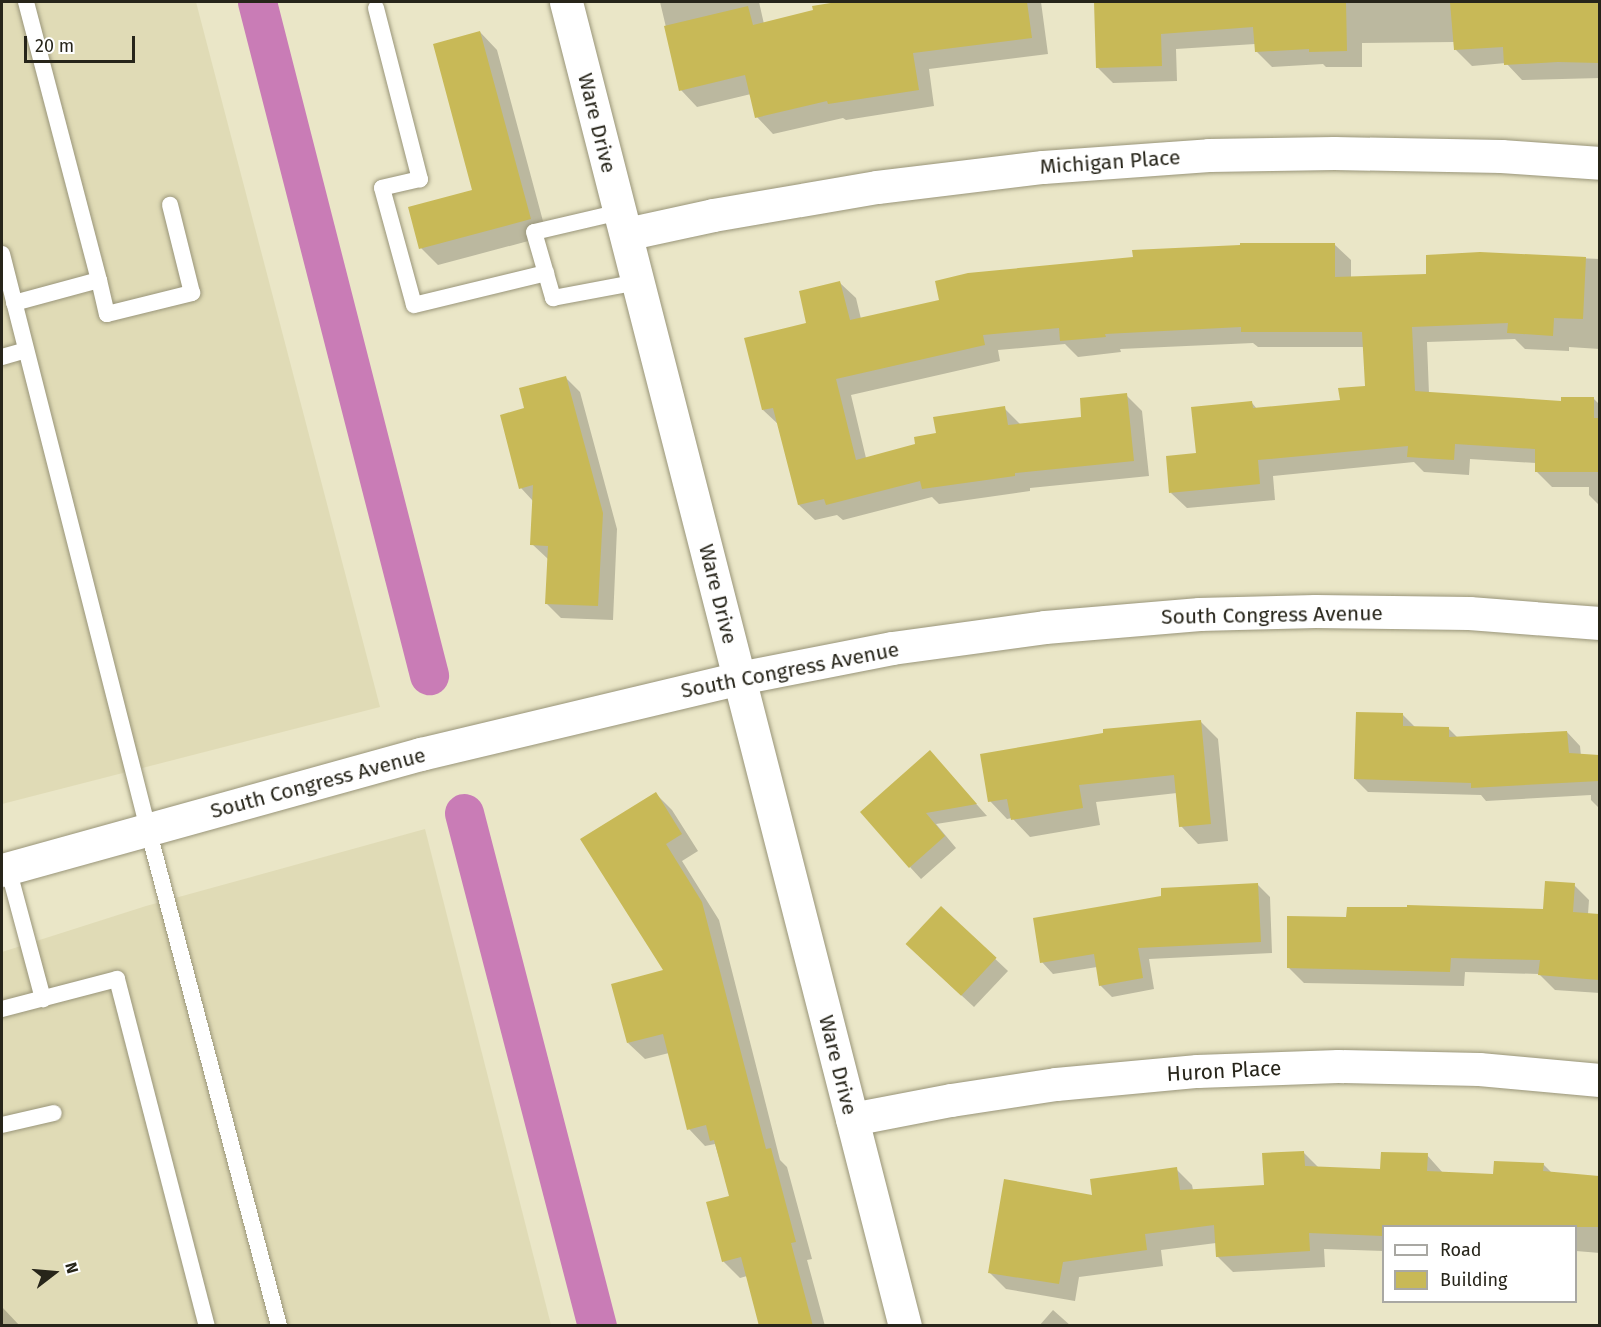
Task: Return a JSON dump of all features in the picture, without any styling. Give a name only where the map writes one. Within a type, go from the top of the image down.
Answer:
[{"type":"street","name":"Ware Drive","points":[[566,2],[905,1326]]},
{"type":"street","name":"Michigan Place","points":[[623,223],[713,215],[877,187],[1043,167],[1209,155],[1334,153],[1501,156],[1599,163]]},
{"type":"street","name":"South Congress Avenue","points":[[5,869],[421,754],[739,678],[892,648],[1045,627],[1199,614],[1315,611],[1469,613],[1599,623]]},
{"type":"street","name":"Huron Place","points":[[852,1119],[951,1100],[1056,1084],[1197,1071],[1338,1065],[1479,1069],[1599,1080]]},
{"type":"lane","points":[[26,2],[107,314],[192,293],[170,205]]},
{"type":"lane","points":[[376,8],[420,179],[382,188],[414,304],[546,273]]},
{"type":"lane","points":[[623,223],[534,232],[553,298],[639,282]]},
{"type":"lane","points":[[2,254],[148,829],[279,1326]]},
{"type":"lane","points":[[14,303],[99,280]]},
{"type":"lane","points":[[2,357],[26,351]]},
{"type":"lane","points":[[5,869],[43,999]]},
{"type":"lane","points":[[2,1009],[117,980],[207,1326]]},
{"type":"lane","points":[[2,1125],[54,1113]]},
{"type":"shaded area","points":[[2,2],[196,2],[380,707],[2,804]]},
{"type":"shaded area","points":[[425,829],[551,1325],[2,1325],[2,952],[146,906]]},
{"type":"building","points":[[837,2],[1027,2],[1032,38],[913,53],[919,90],[828,104],[827,101],[755,118],[745,75],[679,91],[664,26],[748,6],[753,25],[813,10],[812,6]]},
{"type":"building","points":[[1094,2],[1346,2],[1347,51],[1309,52],[1309,49],[1255,52],[1253,27],[1161,34],[1162,66],[1096,68]]},
{"type":"building","points":[[1450,2],[1599,2],[1599,63],[1558,62],[1504,65],[1503,47],[1454,50]]},
{"type":"building","points":[[480,31],[531,219],[419,249],[408,207],[472,190],[433,44]]},
{"type":"building","points":[[1240,243],[1335,243],[1335,277],[1426,274],[1426,255],[1480,252],[1586,257],[1583,319],[1554,318],[1553,336],[1507,333],[1508,323],[1412,327],[1415,391],[1561,401],[1561,397],[1594,397],[1594,418],[1599,418],[1599,472],[1535,472],[1535,449],[1455,444],[1454,460],[1407,457],[1408,446],[1258,460],[1260,484],[1169,493],[1166,456],[1196,453],[1191,407],[1252,401],[1253,408],[1340,400],[1338,388],[1365,386],[1362,332],[1241,332],[1241,327],[1105,334],[1106,337],[1060,341],[1059,328],[983,335],[985,345],[836,379],[856,460],[915,444],[914,437],[936,433],[933,417],[1005,406],[1008,425],[1081,417],[1080,398],[1127,393],[1134,461],[1015,473],[1015,476],[922,489],[920,481],[826,505],[824,499],[798,505],[773,408],[762,410],[744,338],[806,323],[799,291],[840,281],[850,320],[939,300],[935,281],[968,273],[1133,257],[1132,250],[1240,245]]},
{"type":"building","points":[[566,376],[603,513],[598,606],[545,604],[548,546],[530,545],[533,485],[519,489],[500,415],[524,408],[519,388]]},
{"type":"building","points":[[1356,712],[1403,713],[1403,726],[1449,727],[1449,737],[1567,731],[1569,753],[1599,755],[1599,781],[1471,788],[1471,783],[1354,779]]},
{"type":"building","points":[[1201,720],[1211,824],[1179,827],[1174,775],[1079,785],[1083,808],[1011,820],[1007,799],[988,802],[980,754],[1103,733],[1103,729]]},
{"type":"building","points":[[930,750],[977,804],[926,813],[945,836],[909,868],[860,812]]},
{"type":"building","points":[[656,792],[682,834],[666,844],[702,902],[766,1149],[771,1148],[796,1242],[791,1243],[813,1326],[759,1326],[741,1257],[722,1262],[706,1202],[729,1196],[714,1140],[710,1141],[706,1125],[687,1130],[663,1034],[627,1043],[611,984],[663,970],[580,839]]},
{"type":"building","points":[[1545,881],[1575,883],[1573,912],[1599,914],[1599,980],[1538,975],[1540,960],[1451,958],[1450,972],[1287,968],[1287,916],[1346,917],[1347,907],[1407,907],[1407,905],[1543,909]]},
{"type":"building","points":[[1258,883],[1261,942],[1138,948],[1143,978],[1099,986],[1094,954],[1040,963],[1033,918],[1161,896],[1161,888]]},
{"type":"building","points":[[941,906],[997,958],[961,996],[906,944]]},
{"type":"building","points":[[1304,1151],[1305,1166],[1380,1169],[1381,1152],[1428,1153],[1427,1171],[1493,1174],[1494,1161],[1544,1163],[1543,1171],[1599,1176],[1599,1227],[1382,1225],[1382,1236],[1309,1233],[1310,1251],[1216,1257],[1214,1225],[1145,1234],[1147,1250],[1063,1262],[1059,1284],[988,1273],[1004,1179],[1092,1195],[1090,1179],[1177,1167],[1180,1190],[1264,1185],[1262,1153]]},
{"type":"waterway","points":[[257,2],[429,675]]},
{"type":"waterway","points":[[464,813],[597,1326]]}]
